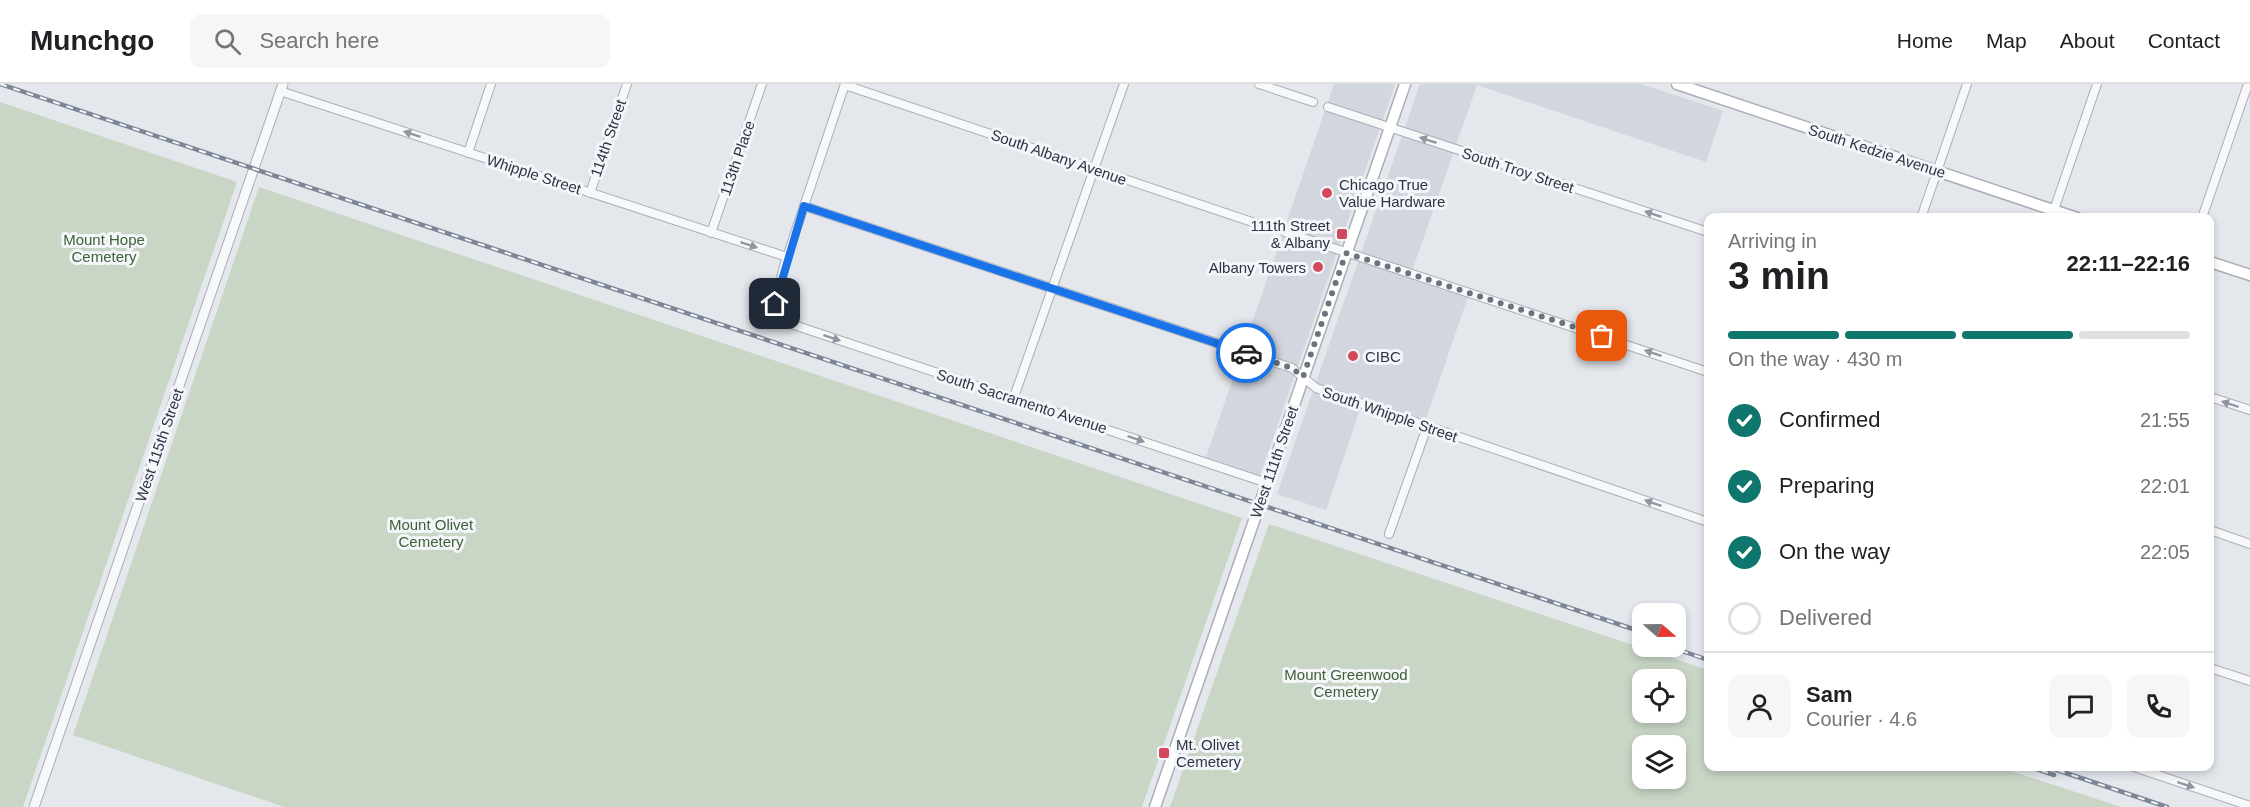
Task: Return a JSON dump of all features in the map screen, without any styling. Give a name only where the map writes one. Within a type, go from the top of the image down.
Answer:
[{"type":"main road","name":"West 111th Street","points":[[1155,807],[1405,84]]},
{"type":"main road","name":"South Kedzie Avenue","points":[[1683,85],[2063,213]]},
{"type":"main road","points":[[2214,263],[2250,275]]},
{"type":"street","points":[[468,153],[491,84]]},
{"type":"street","name":"114th Street","points":[[590,193],[627,84]]},
{"type":"street","name":"113th Place","points":[[711,233],[762,84]]},
{"type":"street","points":[[787,257],[845,84]]},
{"type":"street","name":"South Albany Avenue","points":[[845,84],[1273,229]]},
{"type":"street","points":[[1014,397],[1124,84]]},
{"type":"street","points":[[1259,84],[1313,102]]},
{"type":"street","points":[[1923,213],[1967,84]]},
{"type":"street","points":[[2054,210],[2097,84]]},
{"type":"street","points":[[2204,213],[2248,84]]},
{"type":"street","name":"Whipple Street","points":[[282,88],[468,153],[787,257]]},
{"type":"street","name":"West 115th Street","points":[[38,806],[282,88]]},
{"type":"street","name":"South Troy Street","points":[[1328,107],[1704,231]]},
{"type":"street","name":"South Whipple Street","points":[[804,206],[1292,368],[1316,388],[1704,521]]},
{"type":"street","points":[[1285,232],[1704,371]]},
{"type":"street","name":"South Sacramento Avenue","points":[[787,257],[777,291],[777,317],[788,323],[1268,483]]},
{"type":"street","points":[[2214,398],[2250,410]]},
{"type":"street","points":[[1389,534],[1426,427]]},
{"type":"street","points":[[2214,531],[2250,544]]},
{"type":"street","points":[[2214,669],[2250,681]]},
{"type":"street","points":[[2146,771],[2250,806]]},
{"type":"shaded area","points":[[1334,84],[1395,84],[1260,476],[1206,457]]},
{"type":"shaded area","points":[[1420,84],[1641,84],[1723,111],[1706,162],[1477,85],[1411,274],[1469,294],[1424,425],[1362,404],[1326,510],[1277,494]]},
{"type":"green space","name":"Mount Hope Cemetery","points":[[0,102],[237,182],[23,807],[0,807]]},
{"type":"green space","name":"Mount Olivet Cemetery","points":[[259,187],[1242,518],[1142,807],[284,807],[73,735]]},
{"type":"green space","name":"Mount Greenwood Cemetery","points":[[1269,524],[1632,645],[1632,657],[1669,657],[1704,669],[1704,771],[2011,771],[2121,807],[1170,807]]},
{"type":"railway","points":[[0,84],[1632,629]]},
{"type":"railway","points":[[1686,652],[1704,659]]},
{"type":"railway","points":[[2042,771],[2054,775]]},
{"type":"railway","points":[[2060,771],[2167,807]]},
{"type":"way so far","points":[[1246,353],[1292,368],[1303,377],[1346,253],[1602,336]]},
{"type":"place","name":"Chicago True Value Hardware","points":[[1327,193]]},
{"type":"place","name":"111th Street & Albany","points":[[1342,234]]},
{"type":"place","name":"Albany Towers","points":[[1318,267]]},
{"type":"place","name":"CIBC","points":[[1353,356]]},
{"type":"place","name":"Mt. Olivet Cemetery","points":[[1164,753]]},
{"type":"route","points":[[775,304],[784,266],[804,206],[1246,353]]}]
